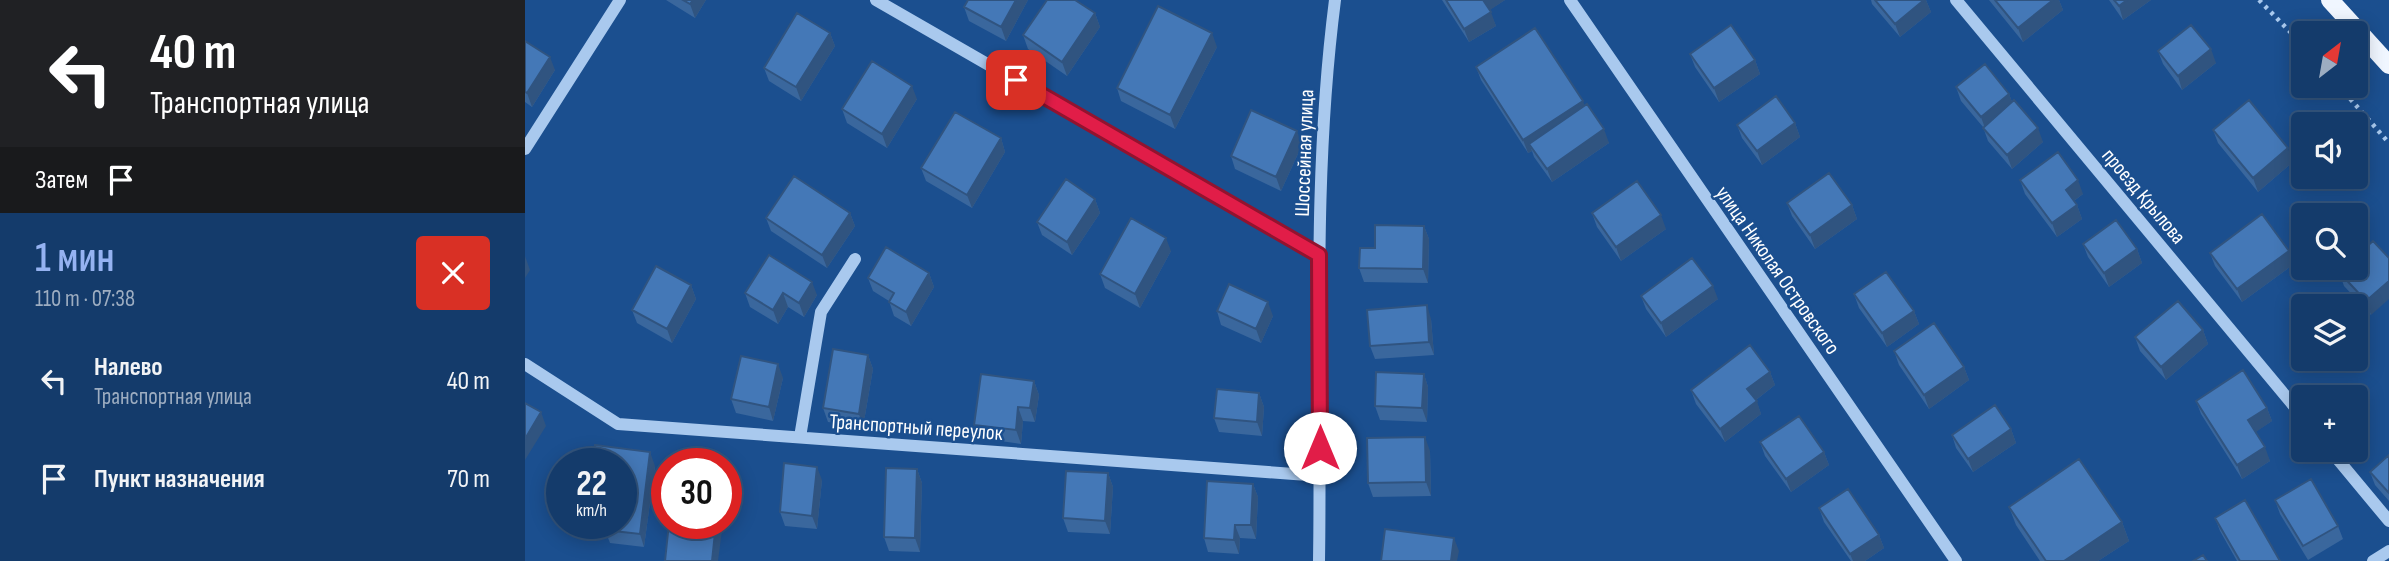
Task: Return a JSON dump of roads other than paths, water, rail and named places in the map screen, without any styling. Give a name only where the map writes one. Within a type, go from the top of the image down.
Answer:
[{"type":"main road","points":[[2330,0],[2389,65]]},
{"type":"street","points":[[525,149],[620,0]]},
{"type":"street","points":[[876,0],[1319,255]]},
{"type":"street","name":"Шоссейная улица","points":[[1319,561],[1319,255],[1327,66],[1335,0]]},
{"type":"street","name":"улица Николая Островского","points":[[1570,0],[1956,561]]},
{"type":"street","name":"проезд Крылова","points":[[1956,0],[2291,403]]},
{"type":"street","points":[[800,437],[821,312],[855,259]]},
{"type":"street","name":"Транспортный переулок","points":[[525,364],[618,424],[1321,476]]},
{"type":"street","points":[[2340,462],[2389,521]]},
{"type":"street","points":[[2373,561],[2389,551]]}]
